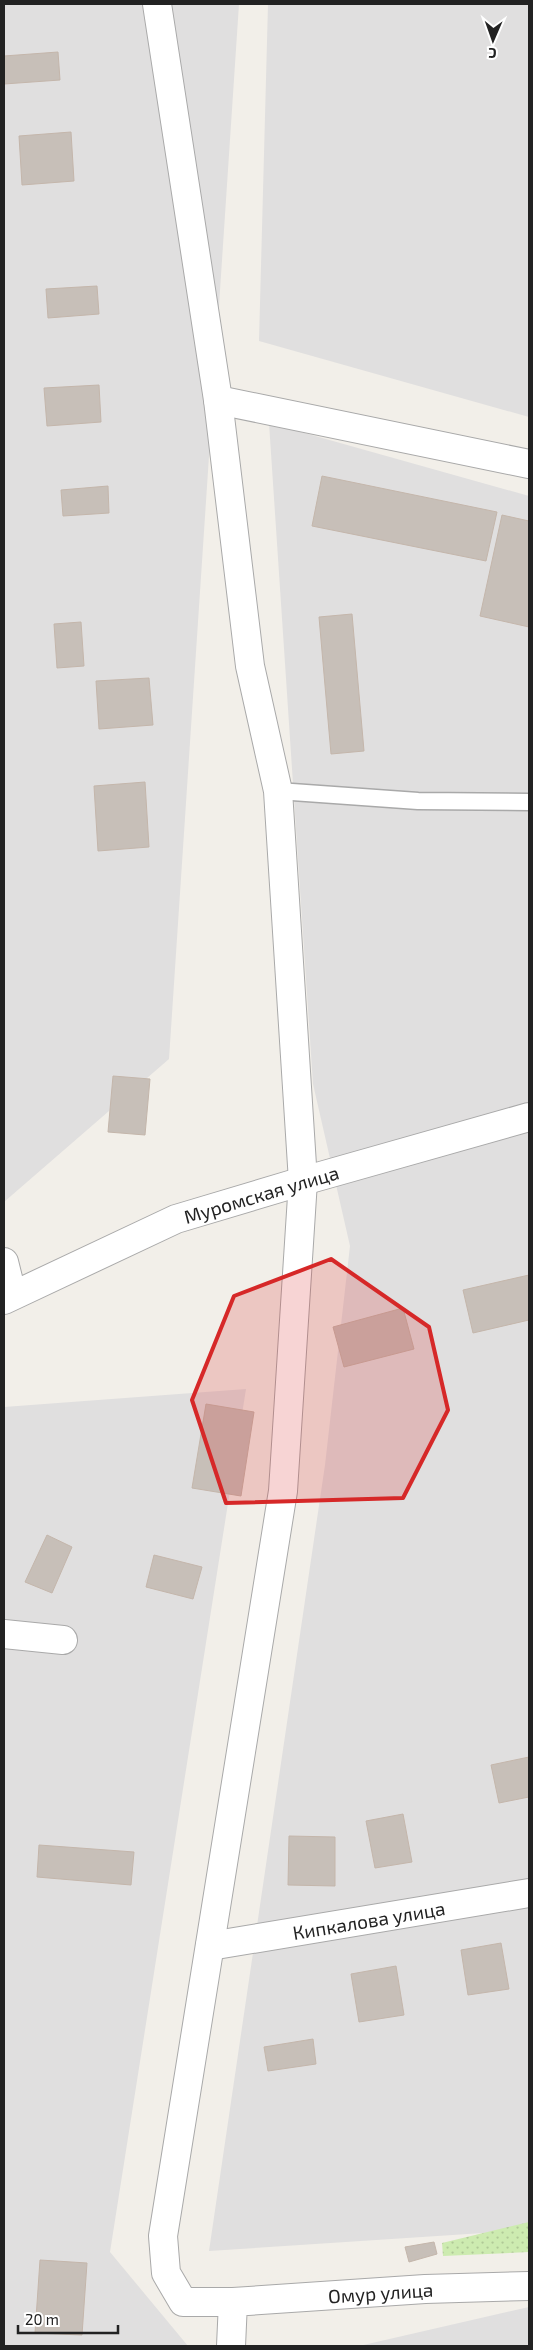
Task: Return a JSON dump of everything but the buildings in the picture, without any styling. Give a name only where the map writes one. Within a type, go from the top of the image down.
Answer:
[{"type":"street","points":[[157,4],[218,400],[250,666],[278,791],[304,1180],[283,1491],[210,1946]]},
{"type":"street","points":[[218,400],[529,464]]},
{"type":"street","name":"Муромская улица","points":[[8,1297],[176,1220],[304,1180],[529,1117]]},
{"type":"street","points":[[4,1262],[8,1297]]},
{"type":"street","points":[[4,1634],[63,1640]]},
{"type":"street","name":"Кипкалова улица","points":[[210,1946],[529,1893]]},
{"type":"street","name":"Омур улица","points":[[210,1946],[163,2236],[166,2273],[183,2302],[233,2302],[425,2289],[529,2286]]},
{"type":"street","points":[[231,2346],[233,2302]]},
{"type":"lane","points":[[278,791],[418,800],[529,802]]},
{"type":"highlighted area","points":[[331,1259],[429,1327],[448,1410],[403,1498],[226,1503],[192,1400],[234,1296]]},
{"type":"shaded area","points":[[4,4],[239,4],[169,1059],[4,1202]]},
{"type":"shaded area","points":[[268,4],[529,4],[529,417],[259,341]]},
{"type":"shaded area","points":[[269,423],[529,496],[529,2230],[209,2251],[325,1465],[350,1246],[313,1084]]},
{"type":"shaded area","points":[[246,1389],[110,2252],[188,2346],[4,2346],[4,1407]]},
{"type":"shaded area","points":[[529,2307],[529,2346],[359,2346]]},
{"type":"green space","points":[[529,2222],[529,2252],[443,2256],[442,2243]]}]
